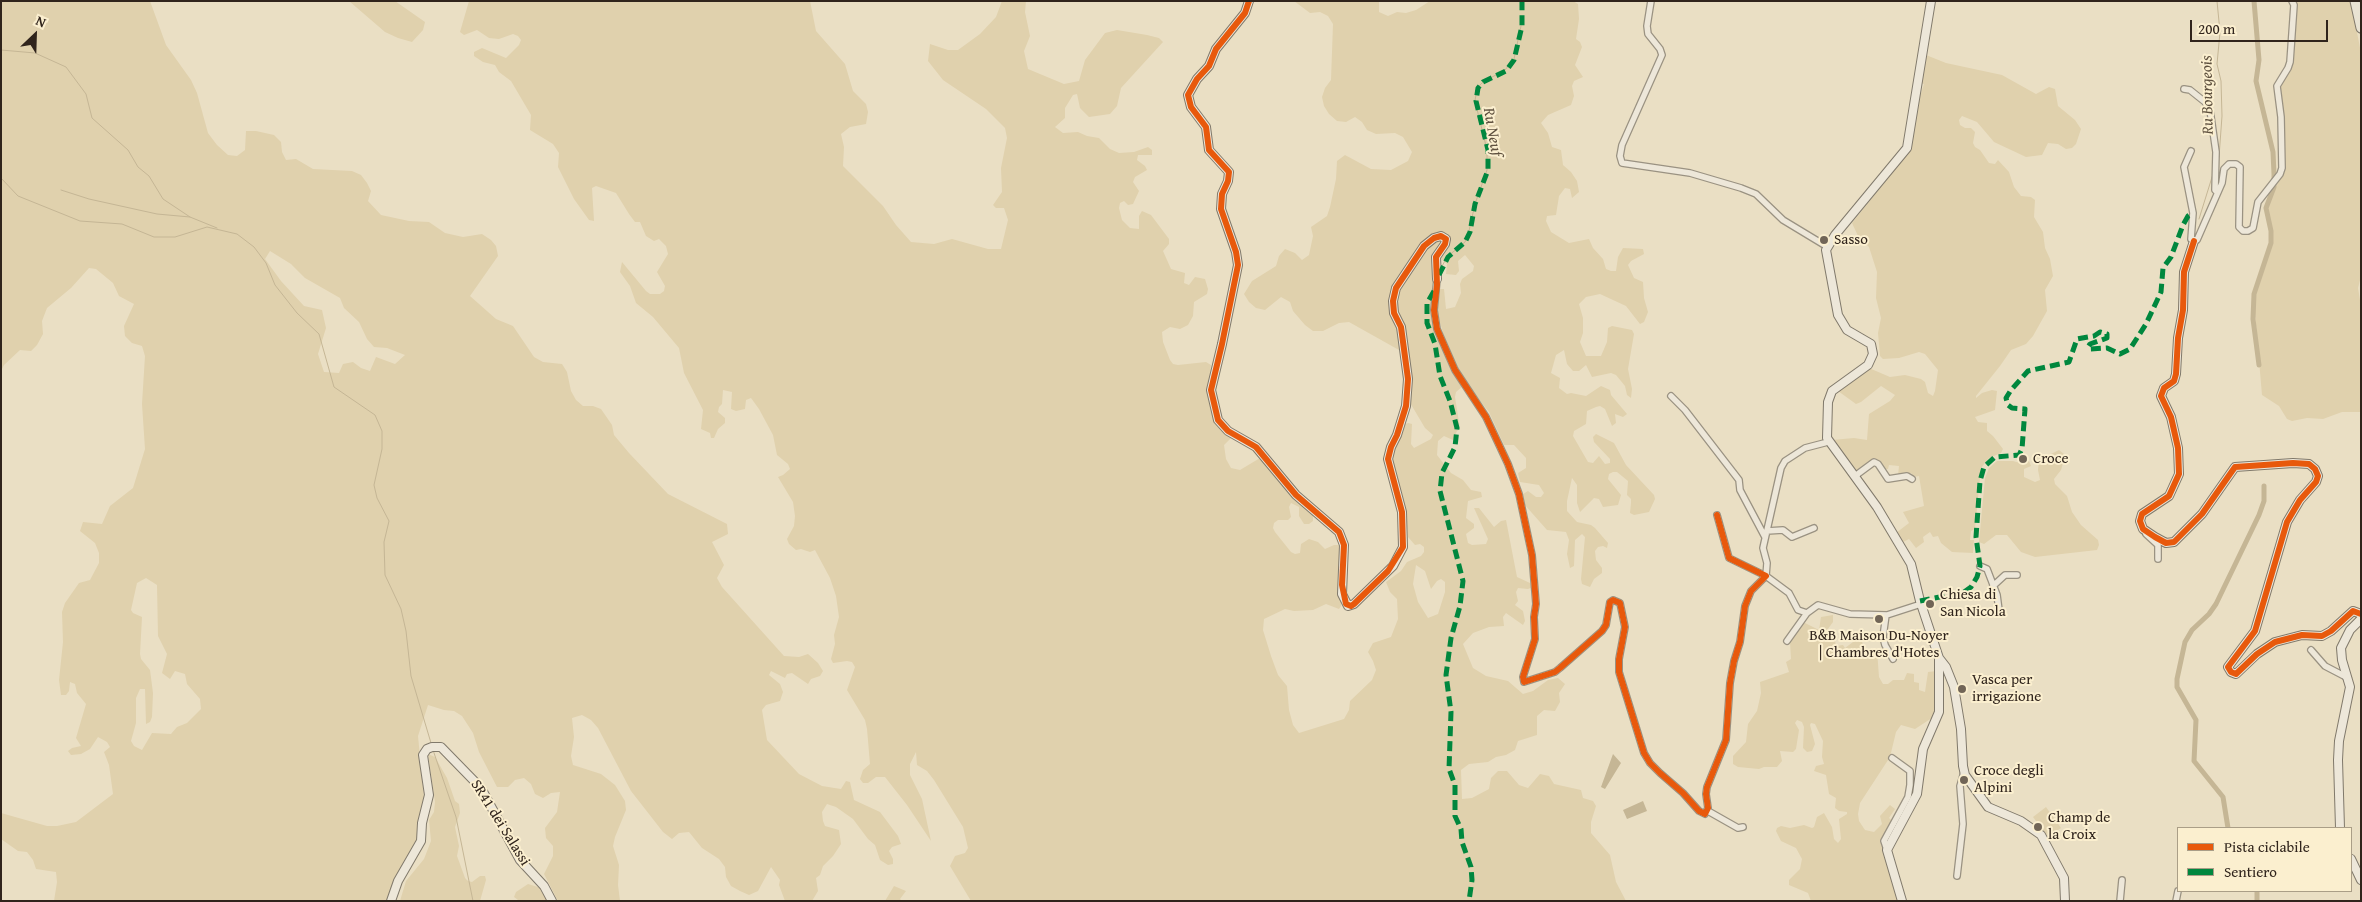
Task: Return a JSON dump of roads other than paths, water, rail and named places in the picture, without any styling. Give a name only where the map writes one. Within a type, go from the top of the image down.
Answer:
[{"type":"main road","points":[[2355,1],[2361,28]]},
{"type":"street","points":[[1249,1],[1245,13],[1216,49],[1208,66],[1197,79],[1188,95],[1195,114],[1206,127],[1209,150],[1229,172],[1228,181],[1222,194],[1221,209],[1233,241],[1238,264],[1211,390],[1218,420],[1228,431],[1256,447],[1296,495],[1338,532],[1344,545],[1342,594],[1348,606],[1354,604],[1393,566],[1403,547],[1402,512],[1388,459],[1406,406],[1408,379],[1401,327],[1394,313],[1393,301],[1396,288],[1424,246],[1434,238],[1441,236],[1446,239],[1445,244],[1436,257],[1437,279],[1434,310],[1437,330],[1455,370],[1486,417],[1508,464],[1519,494],[1532,555],[1536,598],[1534,617],[1535,639],[1523,676],[1524,682],[1555,672],[1560,668],[1602,631],[1606,625],[1610,602],[1613,600],[1620,603],[1625,627],[1619,659],[1619,672],[1644,753],[1650,763],[1683,793],[1699,811],[1705,814],[1708,811]]},
{"type":"street","points":[[1651,1],[1648,34],[1660,49],[1662,55],[1622,144],[1620,156],[1622,163],[1642,164],[1664,171],[1690,173],[1756,194],[1783,220],[1826,246],[1838,315],[1844,326],[1867,340],[1873,349],[1872,360],[1868,365],[1836,386],[1832,391],[1828,402],[1827,438],[1877,507],[1911,564],[1921,604],[1939,658],[1949,673],[1957,702],[1964,772],[1960,786],[1963,824],[1958,876]]},
{"type":"street","points":[[1826,246],[1907,148],[1931,1]]},
{"type":"street","points":[[2158,559],[2158,545],[2147,535],[2140,521],[2142,514],[2169,496],[2178,474],[2178,448],[2171,417],[2162,396],[2164,388],[2174,381],[2176,374],[2178,338],[2183,310],[2184,272],[2194,241],[2199,236],[2224,178],[2224,170],[2229,164],[2236,164],[2240,167],[2239,227],[2243,231],[2248,232],[2253,228],[2258,202],[2274,180],[2282,164],[2281,117],[2277,86],[2288,68],[2294,12],[2292,1]]},
{"type":"street","points":[[2184,89],[2190,90],[2205,102],[2210,110],[2217,155],[2215,190],[2217,192]]},
{"type":"street","points":[[2191,151],[2184,167],[2192,202],[2193,220],[2190,236],[2194,241]]},
{"type":"street","points":[[1671,396],[1685,410],[1739,480],[1740,490],[1765,537]]},
{"type":"street","points":[[1708,811],[1707,787],[1726,740],[1730,683],[1734,661],[1742,636],[1745,606],[1751,591],[1766,576],[1767,563],[1763,548],[1782,465],[1805,448],[1827,438]]},
{"type":"street","points":[[1856,476],[1874,462],[1878,464],[1888,479],[1907,476],[1912,478]]},
{"type":"street","points":[[2145,530],[2166,543],[2174,542],[2202,514],[2236,467],[2292,463],[2309,464],[2315,469],[2318,476],[2316,482],[2300,500],[2287,522],[2255,631],[2228,667],[2231,672],[2236,674],[2257,654],[2275,642],[2302,635],[2322,636],[2331,631],[2350,613],[2356,611],[2361,614]]},
{"type":"street","points":[[1718,516],[1729,558],[1766,576],[1789,593],[1798,610],[1807,613]]},
{"type":"street","points":[[1767,530],[1783,530],[1792,537],[1814,528]]},
{"type":"street","points":[[1980,566],[1987,569],[1999,610]]},
{"type":"street","points":[[1993,586],[2005,575],[2017,575]]},
{"type":"street","points":[[1787,641],[1807,613],[1818,605],[1850,614],[1886,615],[1921,604]]},
{"type":"street","points":[[1886,615],[1883,637],[1885,645],[1894,659]]},
{"type":"street","points":[[2340,827],[2338,760],[2340,734],[2350,698],[2348,678],[2342,660],[2341,648],[2350,630],[2361,619]]},
{"type":"street","points":[[2311,650],[2325,666],[2348,678]]},
{"type":"street","points":[[1887,850],[1917,794],[1923,750],[1939,712],[1939,658]]},
{"type":"street","name":"SR41 dei Salassi","points":[[391,901],[398,881],[421,841],[422,823],[429,795],[423,754],[426,749],[432,746],[441,747],[480,788],[520,860],[544,886],[552,901]]},
{"type":"street","points":[[1892,758],[1910,771],[1908,797],[1884,842],[1902,901]]},
{"type":"street","points":[[1964,772],[1988,807],[2022,821],[2042,835],[2064,878],[2064,901]]},
{"type":"street","points":[[1708,811],[1738,828],[1743,827]]},
{"type":"street","points":[[2352,860],[2361,880]]},
{"type":"street","points":[[2120,901],[2122,880]]},
{"type":"waterway","name":"Ru Bourgeois","points":[[2217,1],[2220,32],[2217,64],[2221,81],[2222,116],[2219,157]]},
{"type":"waterway","points":[[2254,1],[2259,60],[2256,81],[2273,152],[2274,174],[2274,187],[2266,208],[2271,231],[2271,243],[2254,294],[2253,319],[2259,365]]},
{"type":"waterway","name":"Ru Neuf","points":[[1440,270],[1447,257],[1465,242],[1475,204],[1487,170],[1487,150],[1475,101],[1477,88],[1483,82],[1505,70],[1514,59],[1521,26]]},
{"type":"waterway","points":[[1,50],[35,53],[66,67],[86,94],[92,118],[128,150],[138,167],[149,176],[163,199],[190,217]]},
{"type":"waterway","name":"Ru Bourgeois","points":[[2199,219],[2213,174]]},
{"type":"waterway","points":[[1,178],[18,196],[80,221],[122,224],[154,237],[175,237],[207,227],[237,234],[254,247],[266,263],[275,285],[297,313],[319,334],[334,387],[375,415],[382,431],[382,449],[374,485],[377,498],[389,521],[384,542],[385,575],[401,609],[406,631],[411,676],[431,743]]},
{"type":"waterway","points":[[61,190],[89,199],[157,214],[190,217],[217,228]]},
{"type":"waterway","points":[[2228,827],[2223,797],[2194,761],[2196,720],[2177,687],[2177,679],[2185,642],[2192,630],[2209,614],[2216,604],[2259,515],[2264,501],[2264,486]]},
{"type":"waterway","points":[[433,750],[456,817],[473,901]]},
{"type":"waterway","points":[[2257,892],[2257,901]]},
{"type":"place","name":"Sasso","points":[[1824,240]]},
{"type":"place","name":"Croce","points":[[2023,459]]},
{"type":"place","name":"Chiesa di San Nicola","points":[[1930,604]]},
{"type":"place","name":"B&B Maison Du-Noyer | Chambres d'Hotes","points":[[1879,619]]},
{"type":"place","name":"Vasca per irrigazione","points":[[1962,689]]},
{"type":"place","name":"Croce degli Alpini","points":[[1964,780]]},
{"type":"place","name":"Champ de la Croix","points":[[2038,827]]}]
